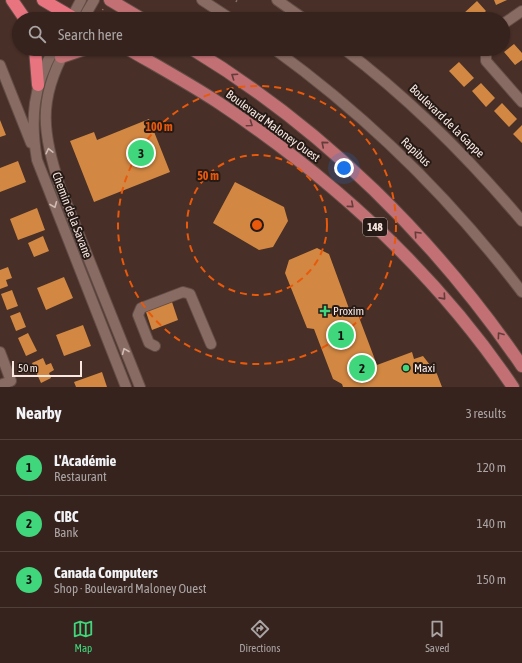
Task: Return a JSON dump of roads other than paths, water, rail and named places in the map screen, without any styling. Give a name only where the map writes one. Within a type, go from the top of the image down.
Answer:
[{"type":"highway","points":[[12,0],[20,12]]},
{"type":"highway","points":[[43,0],[64,12]]},
{"type":"highway","points":[[36,56],[38,85]]},
{"type":"main road","points":[[110,0],[130,12]]},
{"type":"main road","name":"Boulevard Maloney Ouest","points":[[140,56],[217,102],[243,120],[297,159],[352,205],[387,237],[438,292],[474,333],[513,387]]},
{"type":"main road","name":"Boulevard Maloney Ouest","points":[[203,56],[249,86],[284,112],[340,158],[366,182],[406,222],[449,270],[522,366]]},
{"type":"street","points":[[77,12],[81,0]]},
{"type":"street","points":[[81,12],[94,0]]},
{"type":"street","points":[[202,0],[220,12]]},
{"type":"street","points":[[277,0],[294,12]]},
{"type":"street","points":[[510,19],[522,11]]},
{"type":"street","name":"Chemin de la Savane","points":[[57,56],[38,85],[33,117],[34,142],[37,160],[126,387]]},
{"type":"street","name":"Chemin de la Savane","points":[[59,56],[46,102],[46,130],[52,161],[60,187],[140,387]]},
{"type":"street","name":"Rapibus","points":[[283,56],[352,112],[410,165],[468,225],[522,292]]},
{"type":"street","name":"Boulevard de la Gappe","points":[[353,56],[393,88],[436,128],[476,168],[522,221]]},
{"type":"street","points":[[486,56],[486,61],[522,102]]},
{"type":"street","points":[[0,65],[37,160]]},
{"type":"street","points":[[155,346],[148,343],[138,315],[141,308],[183,292],[190,294],[211,344]]},
{"type":"street","points":[[0,352],[11,381],[0,385]]},
{"type":"place","name":"Canada Computers","points":[[141,153]]},
{"type":"place","name":"Proxim","points":[[325,311]]},
{"type":"place","name":"L'Académie","points":[[341,335]]},
{"type":"place","name":"CIBC","points":[[362,368]]},
{"type":"place","name":"Maxi","points":[[406,368]]}]
